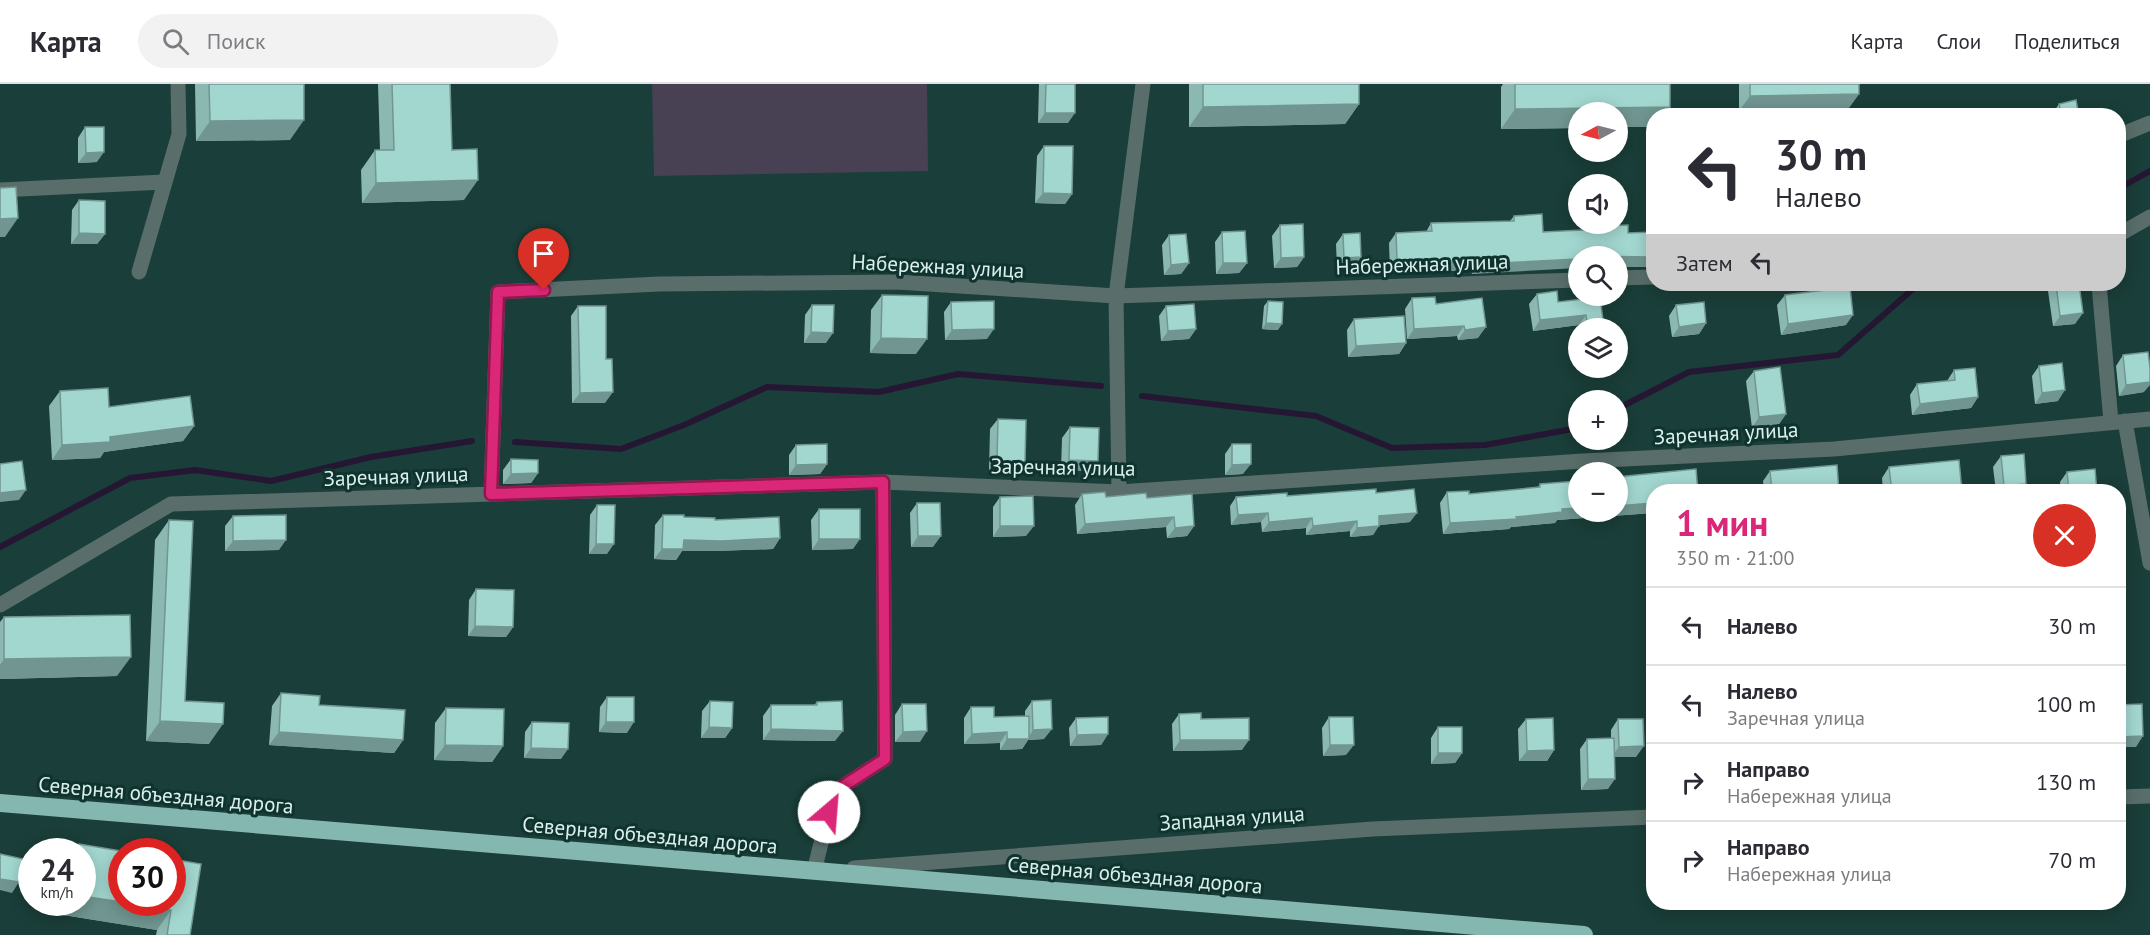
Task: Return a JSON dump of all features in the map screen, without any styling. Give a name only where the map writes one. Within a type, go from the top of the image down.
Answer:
[{"type":"highway","name":"Северная объездная дорога","points":[[0,803],[1584,935]]},
{"type":"street","points":[[139,273],[179,134],[178,84]]},
{"type":"street","points":[[1119,492],[1116,297],[1143,84]]},
{"type":"street","points":[[2126,133],[2150,123]]},
{"type":"street","points":[[0,190],[164,182]]},
{"type":"street","points":[[2126,230],[2150,217]]},
{"type":"street","points":[[1628,278],[1646,277]]},
{"type":"street","name":"Набережная улица","points":[[491,494],[498,292],[659,284],[897,282],[1116,297],[1568,280]]},
{"type":"street","points":[[2100,291],[2118,421],[2150,563]]},
{"type":"street","name":"Заречная улица","points":[[0,605],[171,504],[883,482],[1119,492],[1583,461],[1834,449],[2150,419]]},
{"type":"street","points":[[814,871],[834,792],[885,759],[883,482]]},
{"type":"street","points":[[2126,797],[2150,796]]},
{"type":"street","name":"Западная улица","points":[[814,871],[1373,829],[1646,817]]},
{"type":"shaded area","points":[[652,84],[927,84],[928,171],[654,176]]},
{"type":"building","points":[[209,84],[304,84],[304,120],[210,121]]},
{"type":"building","points":[[392,84],[450,84],[452,150],[477,149],[478,180],[376,183],[375,150],[394,150]]},
{"type":"building","points":[[1046,84],[1075,84],[1075,113],[1045,113]]},
{"type":"building","points":[[1203,84],[1359,84],[1359,104],[1203,107]]},
{"type":"building","points":[[1515,84],[1670,84],[1670,107],[1628,108],[1628,102],[1568,102],[1568,108],[1515,109]]},
{"type":"building","points":[[1750,84],[1859,84],[1859,94],[1750,96]]},
{"type":"building","points":[[2076,100],[2078,108],[2060,108],[2059,104]]},
{"type":"building","points":[[85,127],[104,127],[104,152],[86,153]]},
{"type":"building","points":[[1044,146],[1073,146],[1072,194],[1043,193]]},
{"type":"building","points":[[16,187],[18,218],[0,219],[0,188]]},
{"type":"building","points":[[79,200],[105,201],[105,234],[79,233]]},
{"type":"building","points":[[1542,214],[1543,232],[1568,231],[1568,234],[1646,232],[1646,257],[1628,257],[1628,246],[1568,246],[1568,260],[1479,264],[1479,260],[1397,261],[1396,233],[1432,231],[1431,223],[1514,221],[1514,216]]},
{"type":"building","points":[[1303,224],[1304,257],[1281,258],[1280,225]]},
{"type":"building","points":[[1245,231],[1247,263],[1223,263],[1222,232]]},
{"type":"building","points":[[1360,233],[1361,257],[1344,258],[1343,234]]},
{"type":"building","points":[[1186,234],[1189,263],[1171,265],[1169,235]]},
{"type":"building","points":[[1557,291],[1558,302],[1568,301],[1568,306],[1601,306],[1603,318],[1586,318],[1586,315],[1540,320],[1537,294]]},
{"type":"building","points":[[1818,291],[1850,291],[1853,315],[1788,324],[1785,295]]},
{"type":"building","points":[[2057,291],[2080,291],[2083,313],[2060,316]]},
{"type":"building","points":[[882,295],[928,296],[927,339],[881,338]]},
{"type":"building","points":[[1435,297],[1436,304],[1482,298],[1486,327],[1465,330],[1464,326],[1414,329],[1412,298]]},
{"type":"building","points":[[994,301],[994,329],[952,330],[951,302]]},
{"type":"building","points":[[1268,301],[1283,302],[1282,324],[1266,323]]},
{"type":"building","points":[[1704,302],[1706,323],[1679,327],[1676,305]]},
{"type":"building","points":[[1194,304],[1196,329],[1168,331],[1166,306]]},
{"type":"building","points":[[812,305],[834,305],[833,333],[811,332]]},
{"type":"building","points":[[578,306],[606,306],[606,359],[612,359],[613,392],[580,393]]},
{"type":"building","points":[[1404,316],[1406,343],[1356,346],[1354,319]]},
{"type":"building","points":[[2148,352],[2150,382],[2126,385],[2123,355]]},
{"type":"building","points":[[2062,363],[2065,390],[2042,393],[2039,366]]},
{"type":"building","points":[[1780,367],[1786,414],[1759,417],[1754,371]]},
{"type":"building","points":[[1975,368],[1978,397],[1920,404],[1917,384],[1955,380],[1954,370]]},
{"type":"building","points":[[108,388],[109,407],[190,396],[194,426],[110,437],[110,442],[62,445],[60,391]]},
{"type":"building","points":[[998,419],[1026,420],[1025,462],[997,461]]},
{"type":"building","points":[[1070,427],[1099,428],[1098,461],[1069,460]]},
{"type":"building","points":[[827,444],[827,464],[796,465],[796,445]]},
{"type":"building","points":[[1232,444],[1251,444],[1251,464],[1232,465]]},
{"type":"building","points":[[2024,454],[2026,484],[2004,484],[2001,456]]},
{"type":"building","points":[[511,459],[538,460],[538,473],[511,474]]},
{"type":"building","points":[[1959,460],[1961,484],[1891,484],[1889,467]]},
{"type":"building","points":[[22,461],[26,490],[0,493],[0,464]]},
{"type":"building","points":[[1837,465],[1838,484],[1771,484],[1770,471]]},
{"type":"building","points":[[1696,469],[1697,484],[1646,484],[1646,504],[1628,505],[1628,476]]},
{"type":"building","points":[[2095,469],[2096,484],[2068,484],[2067,472]]},
{"type":"building","points":[[1568,482],[1568,509],[1562,509],[1562,512],[1516,517],[1517,519],[1450,523],[1447,492],[1469,491],[1469,494],[1540,487],[1540,484]]},
{"type":"building","points":[[1376,489],[1376,493],[1414,489],[1417,513],[1379,516],[1379,526],[1357,528],[1357,521],[1313,526],[1312,518],[1269,522],[1268,513],[1238,515],[1236,497],[1287,493],[1287,496]]},
{"type":"building","points":[[1105,492],[1106,497],[1146,493],[1147,498],[1192,494],[1194,526],[1175,528],[1174,517],[1085,524],[1082,494]]},
{"type":"building","points":[[1033,496],[1034,526],[1000,526],[1000,497]]},
{"type":"building","points":[[917,503],[940,503],[941,536],[918,536]]},
{"type":"building","points":[[597,505],[615,505],[614,544],[596,544]]},
{"type":"building","points":[[819,509],[860,509],[860,539],[819,539]]},
{"type":"building","points":[[286,515],[286,540],[233,541],[233,516]]},
{"type":"building","points":[[663,515],[684,515],[684,517],[715,518],[715,520],[779,517],[780,538],[684,540],[683,549],[662,549]]},
{"type":"building","points":[[169,520],[193,521],[185,701],[224,703],[223,724],[160,721]]},
{"type":"building","points":[[476,589],[514,590],[513,627],[475,626]]},
{"type":"building","points":[[130,615],[131,657],[4,659],[4,617]]},
{"type":"building","points":[[281,693],[320,696],[319,705],[405,710],[403,740],[279,732]]},
{"type":"building","points":[[607,697],[634,697],[634,722],[606,722]]},
{"type":"building","points":[[1051,700],[1052,729],[1033,730],[1032,701]]},
{"type":"building","points":[[710,701],[733,702],[732,728],[709,727]]},
{"type":"building","points":[[842,701],[843,731],[771,729],[771,705],[817,705],[817,702]]},
{"type":"building","points":[[902,704],[926,704],[927,731],[903,732]]},
{"type":"building","points":[[2142,704],[2143,736],[2126,737],[2126,705]]},
{"type":"building","points":[[971,707],[994,707],[994,717],[1029,716],[1029,739],[1007,739],[1007,732],[972,734]]},
{"type":"building","points":[[446,708],[504,709],[503,746],[445,745]]},
{"type":"building","points":[[1201,713],[1201,719],[1249,718],[1249,740],[1180,740],[1179,714]]},
{"type":"building","points":[[1108,717],[1108,734],[1077,735],[1076,718]]},
{"type":"building","points":[[1329,717],[1353,717],[1354,745],[1330,745]]},
{"type":"building","points":[[1553,718],[1554,750],[1527,751],[1526,719]]},
{"type":"building","points":[[1618,719],[1643,719],[1644,746],[1619,747]]},
{"type":"building","points":[[532,722],[569,723],[568,749],[531,748]]},
{"type":"building","points":[[1438,727],[1462,727],[1462,753],[1438,753]]},
{"type":"building","points":[[1614,738],[1615,779],[1588,779],[1587,739]]},
{"type":"building","points":[[96,847],[108,849],[108,900],[96,898]]},
{"type":"building","points":[[0,854],[18,858],[18,882],[0,879]]},
{"type":"building","points":[[186,861],[201,864],[190,935],[167,935],[170,916],[186,916]]},
{"type":"waterway","points":[[2126,184],[2150,171]]},
{"type":"waterway","points":[[1628,403],[1689,372],[1838,355],[1911,291]]},
{"type":"waterway","points":[[515,442],[621,449],[684,425],[767,387],[879,392],[958,374],[1101,386]]},
{"type":"waterway","points":[[1142,396],[1316,416],[1392,448],[1485,445],[1568,430]]},
{"type":"waterway","points":[[0,547],[130,478],[195,470],[271,481],[371,457],[472,441]]},
{"type":"route","points":[[544,290],[498,292],[491,494],[883,482],[885,759],[834,792],[829,812]]}]
